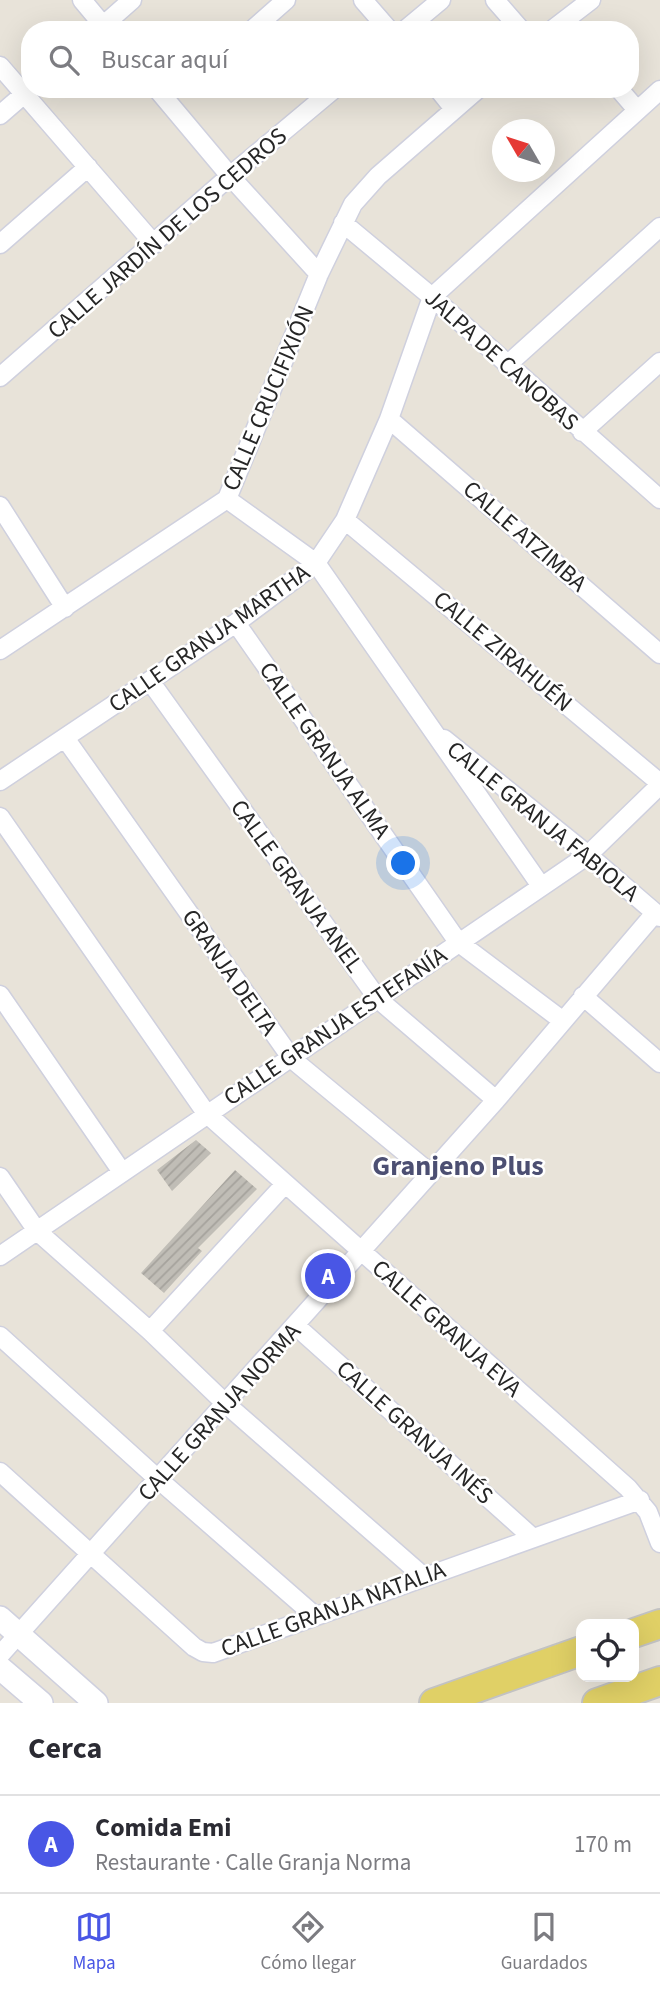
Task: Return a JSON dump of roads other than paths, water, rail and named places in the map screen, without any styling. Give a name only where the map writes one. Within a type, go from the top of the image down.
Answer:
[{"type":"main road","points":[[639,1631],[660,1624]]},
{"type":"main road","points":[[434,1703],[576,1653]]},
{"type":"main road","points":[[597,1703],[660,1681]]},
{"type":"street","points":[[82,0],[98,21]]},
{"type":"street","points":[[110,21],[132,0]]},
{"type":"street","points":[[262,21],[286,0]]},
{"type":"street","points":[[363,0],[381,21]]},
{"type":"street","points":[[416,21],[441,0]]},
{"type":"street","points":[[495,0],[513,21]]},
{"type":"street","points":[[567,21],[591,0]]},
{"type":"street","points":[[0,66],[21,85]]},
{"type":"street","points":[[432,298],[660,90]]},
{"type":"street","points":[[0,115],[21,96]]},
{"type":"street","points":[[33,98],[154,244]]},
{"type":"street","points":[[165,98],[230,176],[319,274]]},
{"type":"street","name":"CALLE JARDÍN DE LOS CEDROS","points":[[0,377],[323,98]]},
{"type":"street","points":[[445,98],[454,109]]},
{"type":"street","name":"CALLE CRUCIFIXIÓN","points":[[0,650],[227,499],[319,274],[343,223],[363,190],[467,98]]},
{"type":"street","points":[[627,98],[637,110]]},
{"type":"street","points":[[0,244],[88,167]]},
{"type":"street","name":"JALPA DE CANOBAS","points":[[343,223],[660,499]]},
{"type":"street","points":[[507,365],[660,227]]},
{"type":"street","name":"CALLE GRANJA MARTHA","points":[[0,781],[236,623],[316,563],[345,520],[389,419],[432,298]]},
{"type":"street","points":[[582,432],[660,362]]},
{"type":"street","name":"CALLE ATZIMBA","points":[[389,419],[660,654]]},
{"type":"street","name":"CALLE GRANJA FABIOLA","points":[[227,499],[316,563],[541,887]]},
{"type":"street","points":[[0,506],[65,608]]},
{"type":"street","name":"CALLE ZIRAHUÉN","points":[[345,520],[660,784]]},
{"type":"street","name":"CALLE GRANJA ALMA","points":[[236,623],[458,942],[563,1021]]},
{"type":"street","name":"CALLE GRANJA ANEL","points":[[150,681],[378,999],[496,1100]]},
{"type":"street","name":"CALLE GRANJA FABIOLA","points":[[426,724],[588,855],[657,915]]},
{"type":"street","name":"GRANJA DELTA","points":[[65,738],[292,1059],[430,1173]]},
{"type":"street","name":"CALLE GRANJA ESTEFANÍA","points":[[0,1256],[588,855],[660,784]]},
{"type":"street","name":"CALLE GRANJA EVA","points":[[0,817],[206,1114],[640,1500],[648,1512],[660,1543]]},
{"type":"street","name":"CALLE GRANJA NORMA","points":[[0,1654],[362,1252],[496,1100],[583,996],[657,915]]},
{"type":"street","points":[[0,995],[122,1172]]},
{"type":"street","points":[[583,996],[660,1063]]},
{"type":"street","points":[[0,1177],[37,1231],[150,1331],[226,1404],[424,1577]]},
{"type":"street","points":[[150,1331],[285,1184]]},
{"type":"street","name":"CALLE GRANJA INÉS","points":[[296,1326],[533,1538]]},
{"type":"street","points":[[0,1336],[315,1616]]},
{"type":"street","name":"CALLE GRANJA NATALIA","points":[[0,1472],[194,1647],[213,1653],[640,1500]]},
{"type":"street","points":[[0,1618],[96,1703]]},
{"type":"street","points":[[0,1668],[41,1703]]},
{"type":"place","name":"Comida Emi","points":[[328,1276]]},
{"type":"district","name":"Granjeno Plus","points":[[458,1165]]}]
